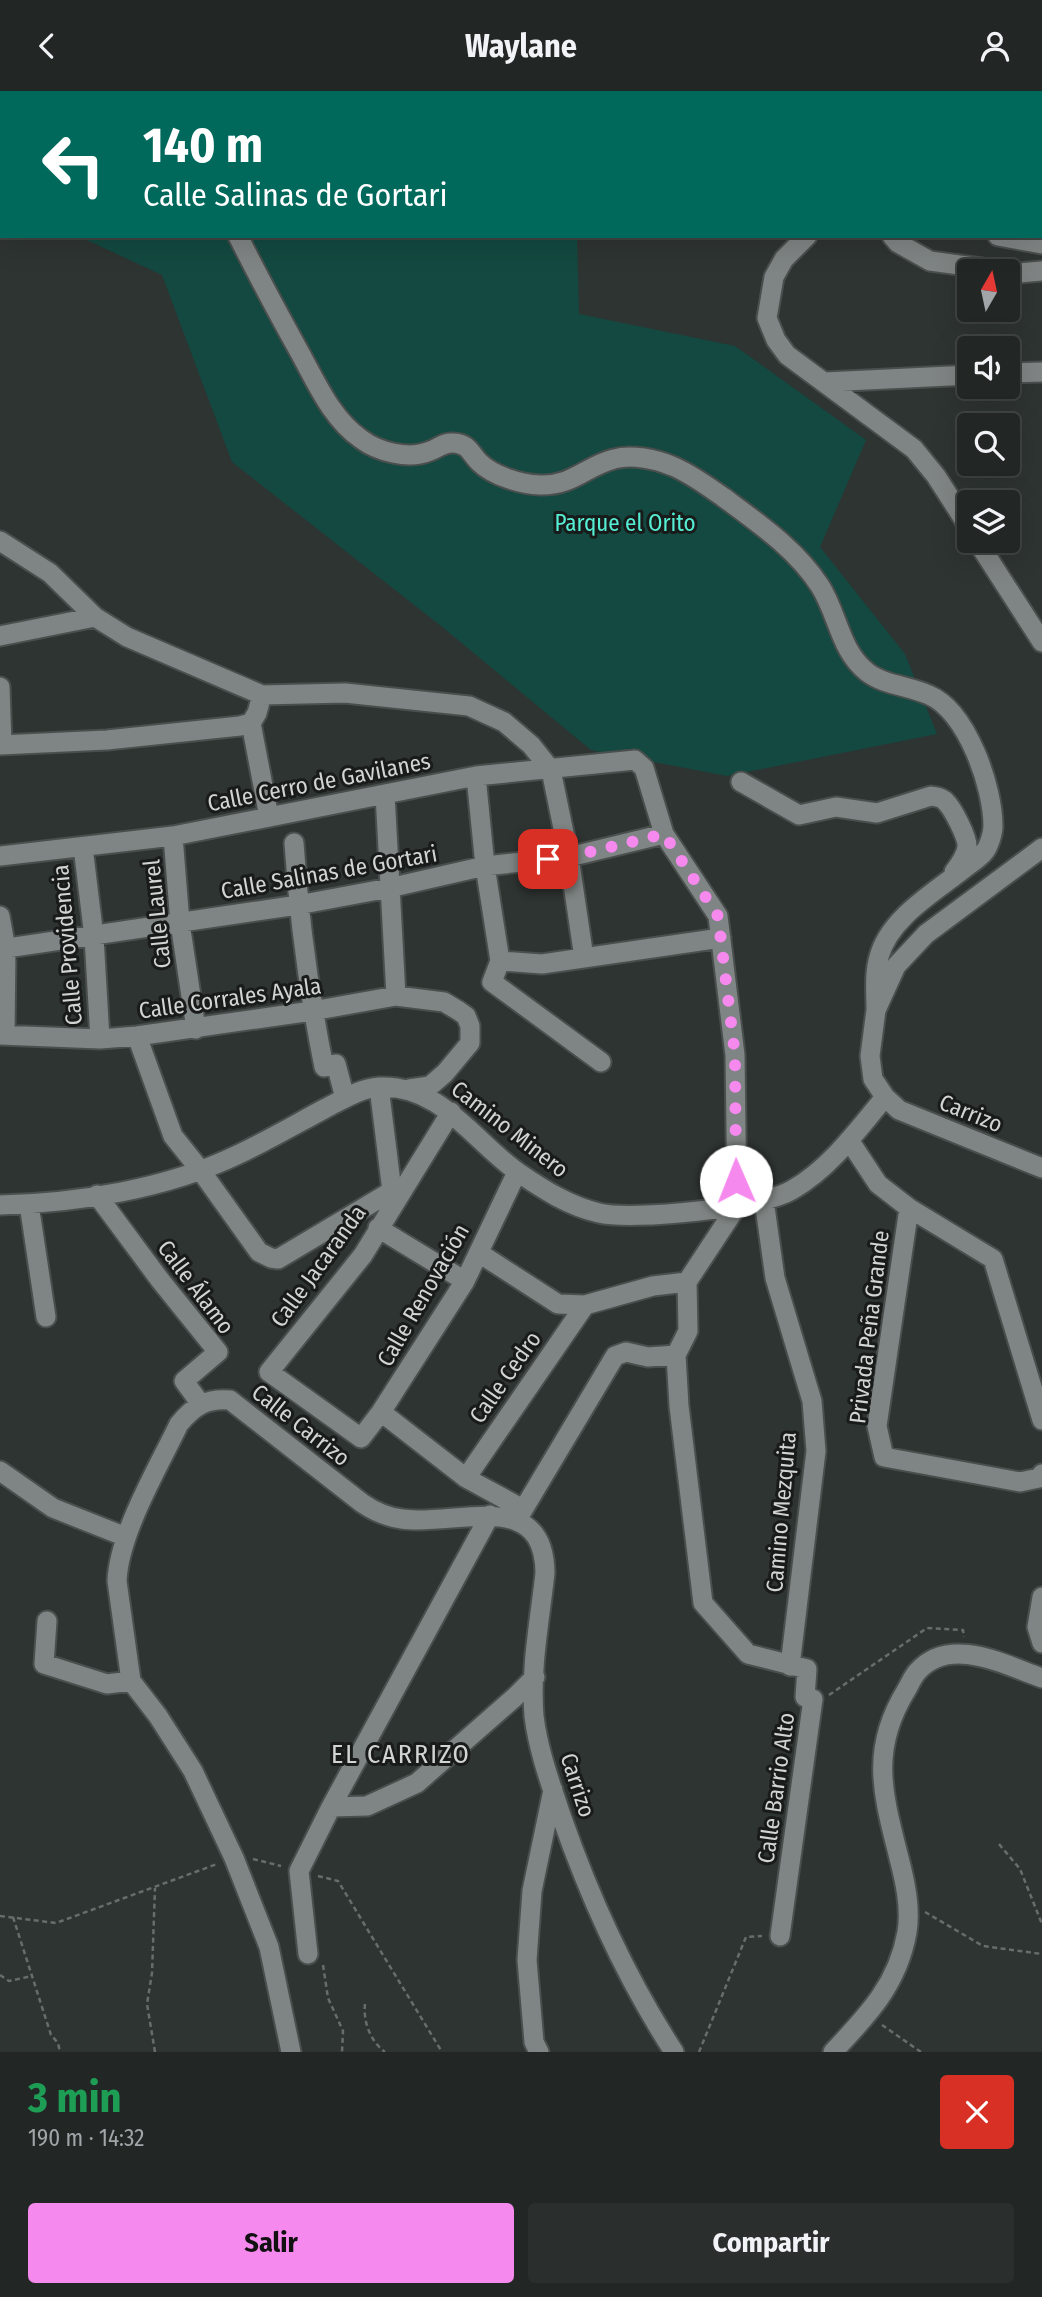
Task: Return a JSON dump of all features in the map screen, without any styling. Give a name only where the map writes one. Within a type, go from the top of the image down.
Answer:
[{"type":"street","points":[[239,238],[326,399],[343,425],[362,441],[383,451],[405,455],[428,453],[443,443],[456,443],[469,448],[479,462],[499,475],[540,485],[577,478],[615,458],[643,458],[673,466],[774,534],[802,563],[821,588],[853,660],[870,676],[932,695],[952,712],[966,732],[984,777],[993,828],[987,850],[907,915],[893,930],[879,955],[870,1056],[873,1079],[885,1097]]},
{"type":"street","points":[[805,238],[785,259],[774,277],[767,318],[776,340],[787,355],[914,449],[957,509]]},
{"type":"street","points":[[894,238],[930,261],[1019,273],[1042,271]]},
{"type":"street","points":[[1009,238],[1042,244]]},
{"type":"street","points":[[1020,373],[1042,372]]},
{"type":"street","points":[[824,382],[957,376]]},
{"type":"street","points":[[0,541],[50,573],[95,617],[127,637],[262,695],[345,693],[469,706],[504,722],[531,745],[551,770],[569,857],[584,958]]},
{"type":"street","points":[[985,553],[1042,642]]},
{"type":"street","points":[[0,636],[95,617]]},
{"type":"street","points":[[0,687],[1,745],[107,740],[251,723]]},
{"type":"street","points":[[262,695],[251,723],[270,817]]},
{"type":"street","name":"Calle Cerro de Gavilanes","points":[[0,856],[173,836],[475,776],[635,760],[644,768],[664,834]]},
{"type":"street","points":[[475,776],[485,866],[500,961],[492,982],[601,1062]]},
{"type":"street","points":[[741,782],[799,815],[836,807],[877,813],[931,796],[940,797],[947,802],[966,838],[967,848],[948,882]]},
{"type":"street","points":[[385,794],[396,996]]},
{"type":"street","points":[[664,834],[718,916],[735,1055],[737,1206],[687,1282],[688,1331],[676,1355],[679,1406],[703,1603],[748,1654],[790,1666]]},
{"type":"street","name":"Calle Salinas de Gortari","points":[[3,949],[298,905],[485,866],[569,857],[664,834]]},
{"type":"street","name":"Calle Laurel","points":[[173,836],[180,923],[196,1029]]},
{"type":"street","points":[[294,843],[298,905],[324,1067],[335,1064],[345,1098]]},
{"type":"street","name":"Calle Providencia","points":[[83,847],[94,937],[100,1039]]},
{"type":"street","points":[[876,1010],[896,966],[926,934],[1042,848]]},
{"type":"street","points":[[0,916],[3,949],[2,1035]]},
{"type":"street","points":[[500,961],[542,964],[721,938]]},
{"type":"street","name":"Calle Corrales Ayala","points":[[2,1035],[100,1039],[137,1037],[396,996],[444,1002],[466,1016],[470,1026],[470,1043],[430,1086],[408,1089]]},
{"type":"street","points":[[137,1037],[173,1136],[201,1171]]},
{"type":"street","name":"Camino Minero","points":[[0,1205],[29,1204],[163,1184],[238,1154],[345,1098],[379,1087],[408,1089],[428,1097],[451,1112],[465,1128],[517,1171],[574,1205],[621,1217],[737,1206],[789,1192],[806,1181],[849,1140],[885,1097]]},
{"type":"street","name":"Calle Jacaranda","points":[[201,1171],[259,1252],[278,1259],[392,1191],[379,1087]]},
{"type":"street","name":"Carrizo","points":[[885,1097],[900,1110],[918,1119],[1042,1168]]},
{"type":"street","name":"Calle Jacaranda","points":[[361,1438],[269,1372],[363,1255],[451,1112]]},
{"type":"street","name":"Privada Peña Grande","points":[[849,1140],[878,1184],[909,1208],[993,1259],[1042,1420]]},
{"type":"street","name":"Calle Renovación","points":[[361,1438],[381,1412],[465,1281],[517,1171]]},
{"type":"street","name":"Calle Álamo","points":[[97,1195],[218,1352],[184,1381],[200,1403]]},
{"type":"street","name":"Camino Mezquita","points":[[764,1200],[775,1277],[812,1401],[816,1451],[790,1666]]},
{"type":"street","points":[[29,1204],[46,1317]]},
{"type":"street","name":"Privada Peña Grande","points":[[909,1208],[877,1426],[884,1457],[1020,1482],[1039,1478],[1042,1474]]},
{"type":"street","points":[[378,1228],[465,1281]]},
{"type":"street","points":[[479,1253],[558,1304],[585,1305],[653,1286],[687,1282]]},
{"type":"street","name":"Calle Cedro","points":[[466,1478],[585,1305]]},
{"type":"street","points":[[520,1515],[615,1356],[626,1352],[648,1357],[676,1355]]},
{"type":"street","name":"Calle Carrizo","points":[[200,1403],[218,1399],[230,1400],[381,1515],[422,1521],[520,1515]]},
{"type":"street","points":[[200,1403],[179,1424],[126,1537],[118,1566],[117,1581],[131,1681],[158,1716],[193,1772],[234,1858],[269,1947],[291,2052]]},
{"type":"street","name":"Carrizo","points":[[381,1412],[466,1478],[520,1515],[537,1538],[545,1556],[535,1677],[534,1716],[538,1741],[601,1921],[644,2006],[674,2052]]},
{"type":"street","points":[[0,1471],[53,1508],[126,1537]]},
{"type":"street","points":[[315,1959],[299,1871],[331,1807],[491,1515]]},
{"type":"street","points":[[1042,1597],[1037,1627],[1042,1643]]},
{"type":"street","points":[[47,1621],[44,1664],[107,1684],[131,1681]]},
{"type":"street","points":[[834,2052],[871,2012],[894,1976],[908,1929],[905,1880],[885,1803],[883,1747],[900,1700],[918,1672],[932,1660],[948,1654],[966,1654],[1042,1678]]},
{"type":"street","name":"Calle Barrio Alto","points":[[780,1936],[813,1699],[805,1697],[807,1669],[790,1666]]},
{"type":"street","points":[[331,1807],[367,1806],[417,1783],[535,1677]]},
{"type":"street","points":[[539,2052],[534,2042],[527,1960],[532,1891],[553,1789]]},
{"type":"path","points":[[813,1699],[833,1694],[927,1628],[964,1630],[966,1654]]},
{"type":"path","points":[[999,1844],[1020,1869],[1042,1924]]},
{"type":"path","points":[[0,1916],[56,1923],[234,1858],[245,1857],[338,1881],[442,2052]]},
{"type":"path","points":[[155,1887],[152,1973],[147,2004],[155,2052]]},
{"type":"path","points":[[908,1902],[983,1946],[1042,1954]]},
{"type":"path","points":[[13,1917],[51,2035],[58,2043],[60,2052]]},
{"type":"path","points":[[699,2052],[747,1937],[780,1936]]},
{"type":"path","points":[[315,1959],[343,2031],[342,2052]]},
{"type":"path","points":[[0,1975],[9,1981],[32,1976]]},
{"type":"path","points":[[365,2004],[363,2019],[379,2047],[385,2052]]},
{"type":"path","points":[[871,2012],[883,2026],[921,2052]]},
{"type":"green space","name":"Parque el Orito","points":[[82,238],[577,238],[579,314],[735,346],[866,440],[820,547],[905,654],[937,734],[727,776],[591,750],[441,626],[232,462],[162,275]]},
{"type":"district","name":"EL CARRIZO","points":[[401,1754]]},
{"type":"route","points":[[548,859],[569,857],[664,834],[718,916],[735,1055],[736,1181]]}]
